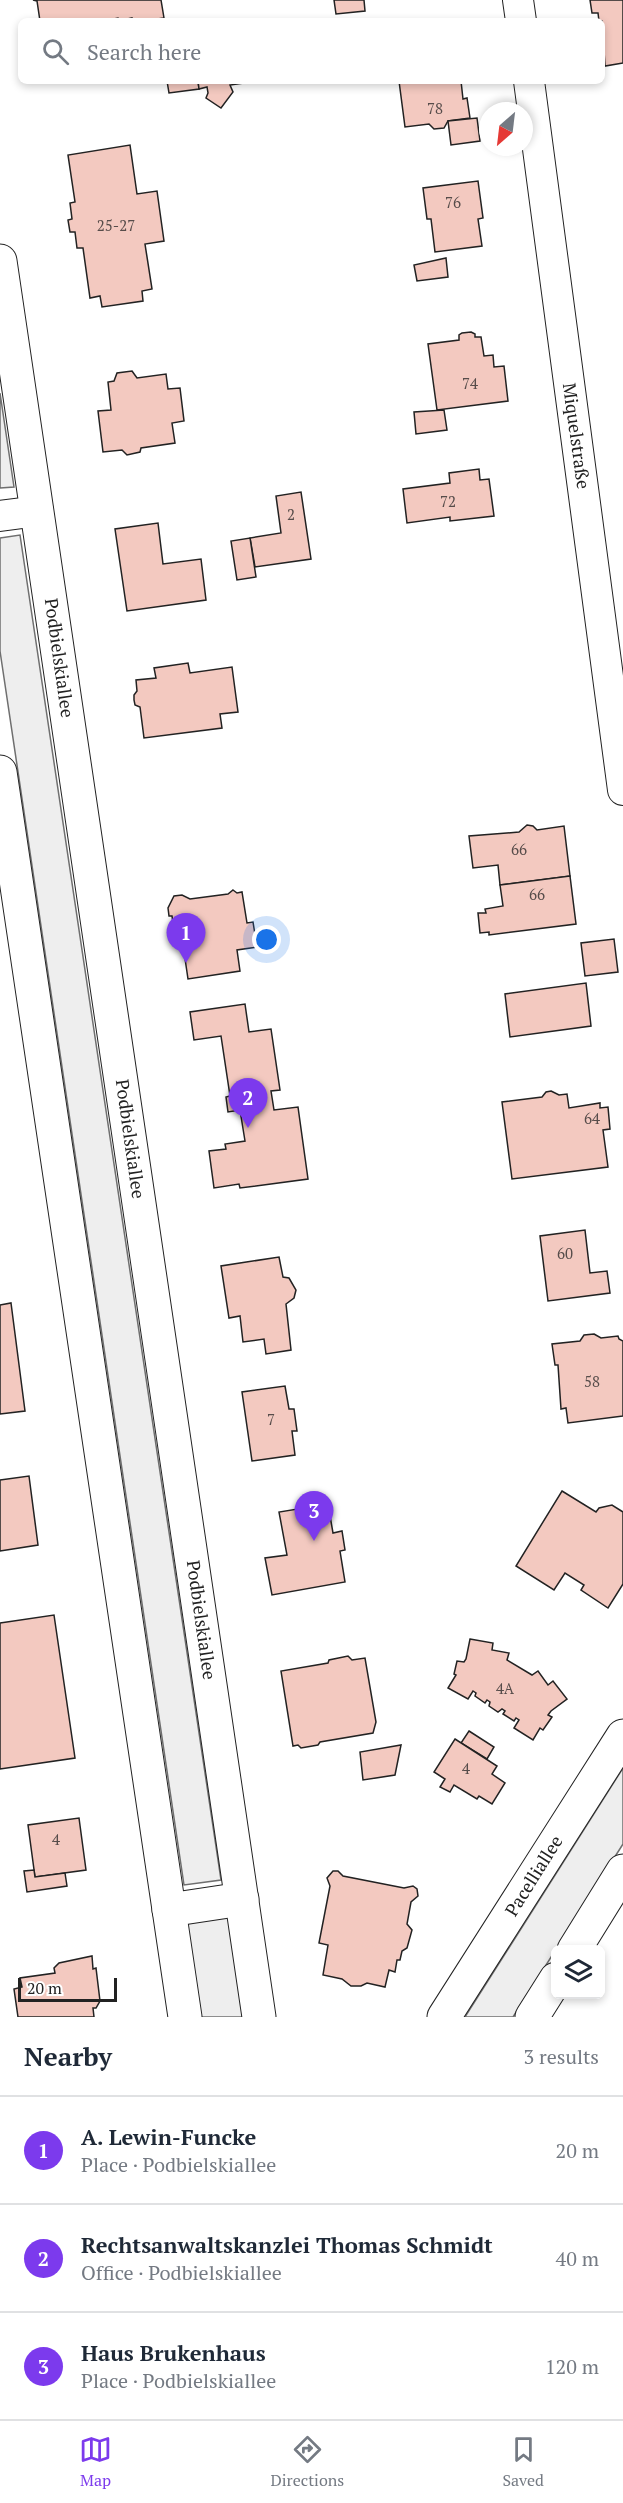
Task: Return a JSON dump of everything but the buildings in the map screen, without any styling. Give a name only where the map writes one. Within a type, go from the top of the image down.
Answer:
[{"type":"street","points":[[518,0],[521,18]]},
{"type":"street","name":"Miquelstraße","points":[[529,84],[623,790]]},
{"type":"street","name":"Podbielskiallee","points":[[0,261],[259,2017]]},
{"type":"street","points":[[0,516],[38,511]]},
{"type":"street","points":[[0,772],[184,2017]]},
{"type":"street","name":"Pacelliallee","points":[[444,2017],[623,1736]]},
{"type":"street","points":[[577,1945],[623,1871]]},
{"type":"street","points":[[169,1910],[242,1899]]},
{"type":"street","points":[[532,2017],[551,1986]]},
{"type":"shaded area","points":[[0,393],[14,487],[0,488]]},
{"type":"shaded area","points":[[20,535],[221,1880],[184,1885],[0,651],[0,538]]},
{"type":"shaded area","points":[[623,1768],[623,1844],[559,1945],[551,1945],[551,1957],[513,2017],[465,2017]]},
{"type":"shaded area","points":[[229,1917],[243,2017],[199,2017],[185,1920]]},
{"type":"place","name":"A. Lewin-Funcke","points":[[186,963]]},
{"type":"place","name":"Rechtsanwaltskanzlei Thomas Schmidt","points":[[248,1128]]},
{"type":"place","name":"Haus Brukenhaus","points":[[314,1541]]}]
